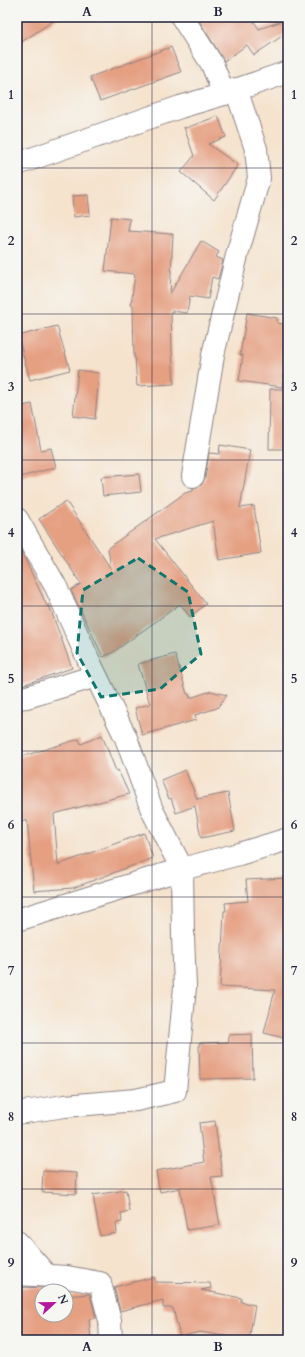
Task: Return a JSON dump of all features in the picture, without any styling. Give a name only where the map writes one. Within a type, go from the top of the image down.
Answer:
[{"type":"street","points":[[182,17],[230,91],[256,149],[260,178],[237,255],[213,355],[194,476]]},
{"type":"street","points":[[17,164],[180,107],[288,72]]},
{"type":"street","points":[[17,519],[56,587],[126,738],[152,810],[182,869],[185,988],[174,1091],[136,1100],[65,1106],[17,1113]]},
{"type":"street","points":[[17,698],[27,697],[96,676]]},
{"type":"street","points":[[17,920],[182,869],[288,839]]},
{"type":"street","points":[[17,1242],[47,1276]]},
{"type":"street","points":[[17,1274],[67,1277],[100,1283],[110,1321],[111,1340]]},
{"type":"highlighted area","points":[[138,558],[188,592],[201,654],[160,689],[101,697],[77,653],[83,590]]},
{"type":"building","points":[[17,17],[59,17],[17,45]]},
{"type":"building","points":[[197,17],[251,17],[259,29],[288,19],[288,32],[254,55],[247,45],[224,61]]},
{"type":"building","points":[[171,47],[181,72],[100,101],[90,77]]},
{"type":"building","points":[[218,116],[226,137],[208,144],[238,165],[214,200],[181,172],[194,156],[184,127],[186,128]]},
{"type":"building","points":[[88,195],[90,215],[74,217],[72,196]]},
{"type":"building","points":[[111,217],[130,219],[128,231],[173,234],[170,294],[201,241],[219,252],[216,257],[223,260],[218,279],[212,277],[208,299],[190,296],[187,313],[171,311],[174,384],[137,386],[134,357],[133,305],[131,305],[135,274],[105,271]]},
{"type":"building","points":[[247,313],[277,318],[277,323],[288,325],[288,353],[282,387],[239,381],[243,355],[240,355]]},
{"type":"building","points":[[57,326],[70,370],[30,380],[18,336]]},
{"type":"building","points":[[78,370],[99,373],[95,419],[73,416]]},
{"type":"building","points":[[270,389],[288,389],[288,449],[269,449]]},
{"type":"building","points":[[32,404],[41,450],[51,448],[56,467],[17,478],[17,407]]},
{"type":"building","points":[[220,445],[250,450],[240,508],[254,506],[261,553],[219,560],[213,521],[155,539],[206,604],[190,617],[180,604],[112,653],[103,657],[71,590],[81,584],[39,519],[66,501],[111,569],[108,548],[185,493],[193,491],[193,488],[198,488],[205,478],[209,453],[219,454]]},
{"type":"building","points":[[139,474],[141,492],[103,496],[101,477]]},
{"type":"building","points":[[17,544],[47,606],[49,605],[72,668],[22,685],[17,685]]},
{"type":"building","points":[[175,654],[187,694],[189,694],[190,698],[211,691],[227,695],[217,708],[195,715],[196,720],[142,735],[135,708],[150,704],[138,664]]},
{"type":"building","points":[[102,735],[116,771],[118,770],[129,794],[54,814],[58,865],[144,833],[153,858],[73,888],[34,891],[27,820],[17,824],[17,758],[79,739],[81,744]]},
{"type":"building","points":[[185,770],[197,799],[228,793],[235,831],[201,838],[195,806],[176,813],[171,798],[169,799],[161,780]]},
{"type":"building","points":[[288,878],[288,1039],[264,1033],[275,990],[220,987],[224,911],[226,911],[225,903],[248,901],[246,880]]},
{"type":"building","points":[[252,1034],[253,1078],[200,1079],[199,1043],[229,1042],[228,1035]]},
{"type":"building","points":[[215,1121],[222,1176],[211,1177],[220,1225],[187,1230],[180,1188],[160,1192],[156,1171],[204,1162],[199,1123]]},
{"type":"building","points":[[43,1171],[77,1173],[76,1194],[42,1192]]},
{"type":"building","points":[[126,1190],[129,1211],[121,1213],[122,1222],[116,1223],[117,1233],[100,1236],[93,1195]]},
{"type":"building","points":[[154,1277],[155,1282],[210,1283],[211,1288],[201,1290],[241,1298],[241,1302],[255,1305],[249,1340],[200,1332],[180,1337],[173,1308],[163,1308],[163,1300],[120,1311],[114,1287]]},
{"type":"building","points":[[17,1287],[34,1288],[34,1323],[74,1323],[74,1295],[90,1294],[96,1318],[89,1319],[91,1340],[17,1340]]}]
